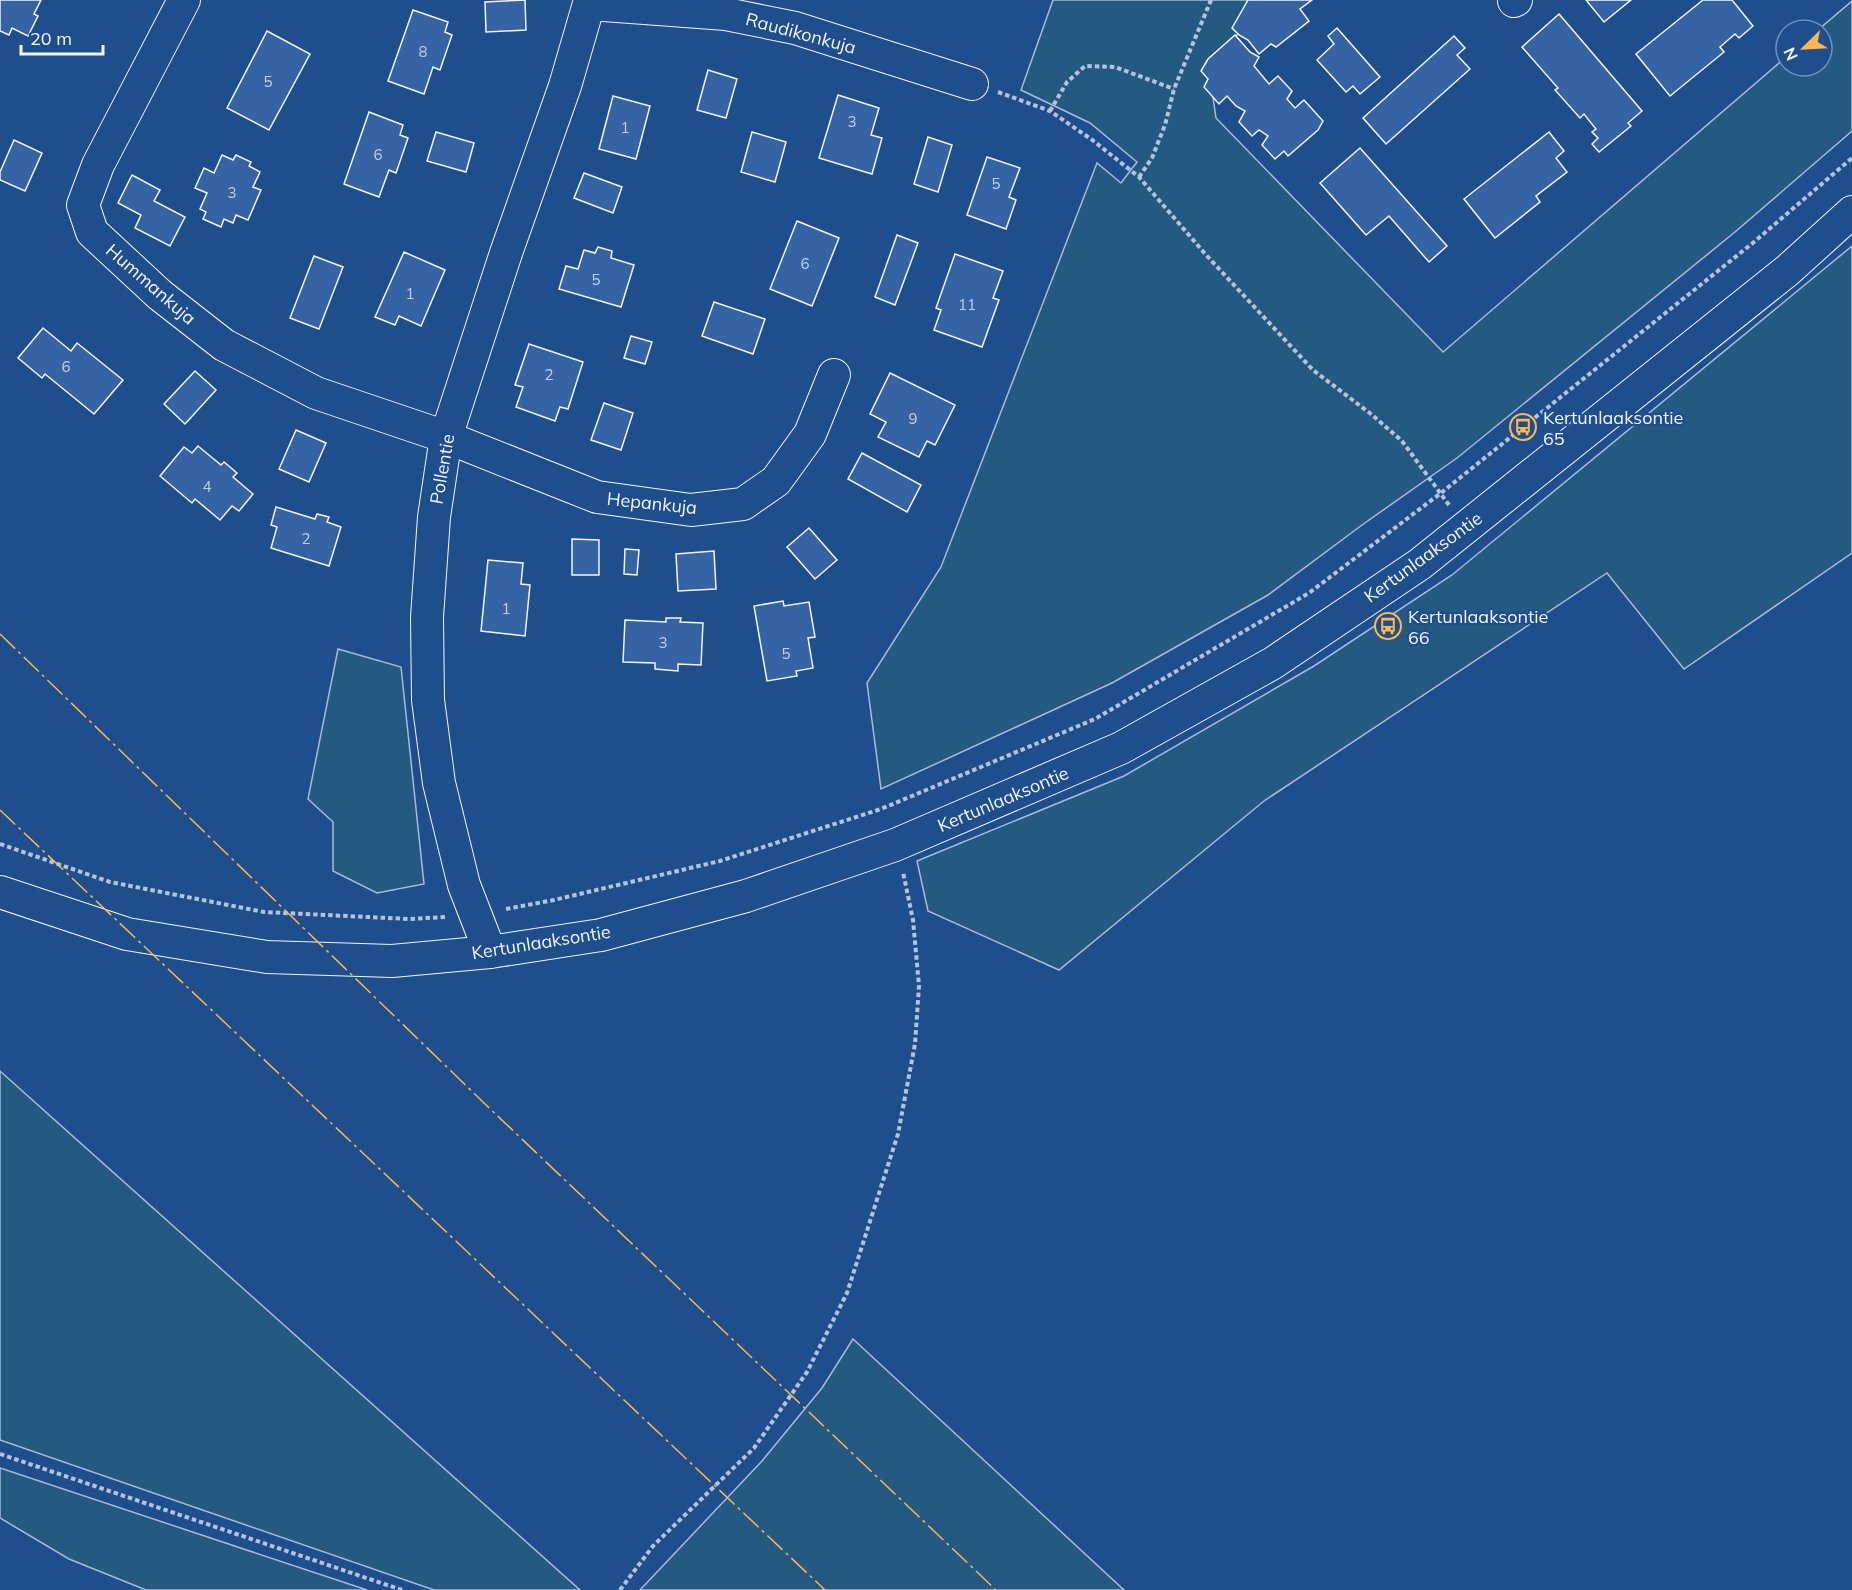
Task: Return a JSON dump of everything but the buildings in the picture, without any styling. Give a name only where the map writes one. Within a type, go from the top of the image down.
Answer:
[{"type":"street","name":"Hummankuja","points":[[184,0],[98,165],[83,205],[92,232],[160,295],[224,345],[316,393],[446,437]]},
{"type":"street","name":"Pollentie","points":[[490,952],[464,885],[439,783],[428,700],[427,617],[434,517],[446,437],[506,254],[565,86],[590,2]]},
{"type":"street","name":"Raudikonkuja","points":[[590,2],[726,14],[795,28],[972,84]]},
{"type":"street","name":"Kertunlaaksontie","points":[[0,892],[127,934],[267,957],[392,961],[490,952],[601,935],[746,896],[895,845],[1122,748],[1273,663],[1420,564],[1788,270],[1852,212]]},
{"type":"street","name":"Hepankuja","points":[[446,437],[597,497],[691,510],[743,504],[776,481],[810,434],[834,375]]},
{"type":"path","points":[[1139,177],[1152,158],[1165,125],[1174,88],[1212,0]]},
{"type":"path","points":[[1050,111],[1067,82],[1085,66],[1115,67],[1174,88]]},
{"type":"path","points":[[972,84],[1050,111],[1091,139],[1139,177],[1207,256],[1313,370],[1402,441],[1441,493]]},
{"type":"path","points":[[0,844],[110,882],[264,912],[410,918],[475,915],[554,900],[720,861],[881,809],[1095,719],[1309,592],[1441,493],[1754,242],[1852,158]]},
{"type":"path","points":[[620,1590],[653,1546],[754,1448],[807,1372],[847,1293],[898,1134],[915,1044],[919,986],[913,920],[902,864],[881,809]]},
{"type":"path","points":[[0,1454],[402,1590]]},
{"type":"shaded area","points":[[1053,0],[1260,0],[1210,76],[1216,118],[1443,352],[1774,67],[1774,78],[1834,78],[1834,18],[1832,18],[1852,1],[1852,131],[1735,232],[1457,458],[1268,595],[1112,683],[881,789],[867,683],[941,567],[1097,163],[1121,183],[1137,162],[1090,123],[1021,90]]},
{"type":"shaded area","points":[[1852,246],[1852,553],[1684,669],[1607,573],[1264,801],[1059,970],[928,911],[917,861],[1124,776],[1314,666],[1452,575]]},
{"type":"shaded area","points":[[338,649],[401,667],[424,884],[377,893],[333,871],[333,822],[308,799]]},
{"type":"shaded area","points":[[0,1071],[580,1590],[434,1590],[0,1440]]},
{"type":"shaded area","points":[[853,1339],[1124,1590],[640,1590],[762,1461],[822,1388]]},
{"type":"shaded area","points":[[0,1468],[367,1590],[146,1590],[69,1559],[0,1518]]},
{"type":"power","points":[[0,634],[484,1103],[996,1590]]},
{"type":"power","points":[[0,810],[825,1590]]},
{"type":"place","name":"Kertunlaaksontie 65","points":[[1523,427]]},
{"type":"place","name":"Kertunlaaksontie 66","points":[[1388,626]]}]
